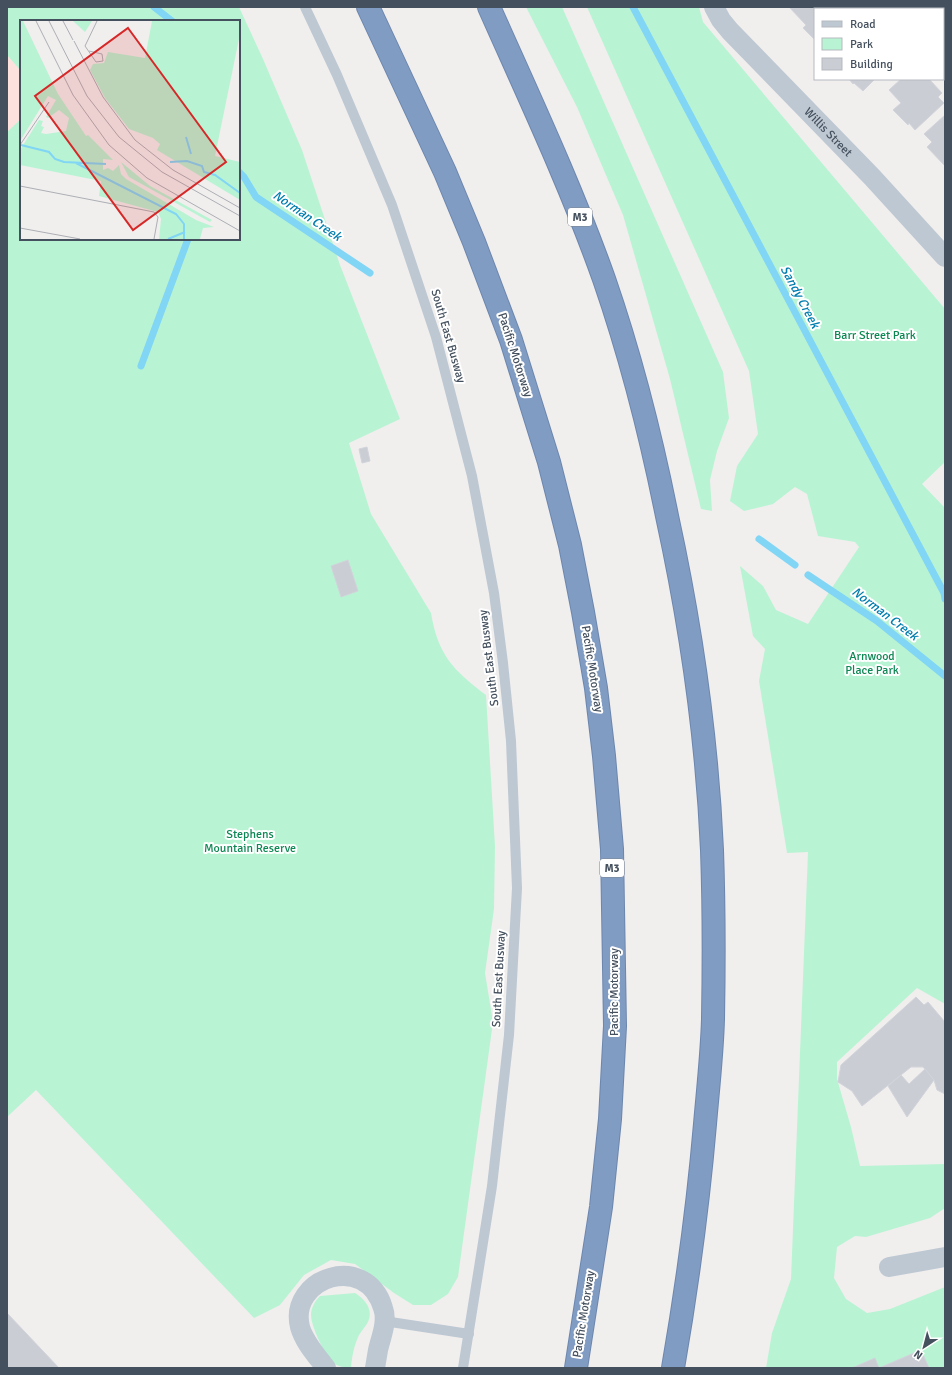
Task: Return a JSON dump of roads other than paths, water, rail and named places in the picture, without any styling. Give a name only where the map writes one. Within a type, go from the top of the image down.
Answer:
[{"type":"highway","name":"Pacific Motorway","points":[[368,7],[445,172],[474,242],[511,340],[549,462],[570,545],[596,688],[604,756],[612,850],[615,1026],[610,1120],[601,1207],[576,1368]]},
{"type":"highway","name":"M3","points":[[489,7],[574,200],[604,279],[626,348],[650,435],[681,581],[696,682],[706,770],[712,850],[713,1022],[698,1199],[686,1296],[673,1368]]},
{"type":"street","name":"Willis Street","points":[[714,7],[721,20],[730,31],[872,177],[945,257]]},
{"type":"street","points":[[889,1267],[936,1260],[945,1257]]},
{"type":"street","points":[[326,1368],[305,1338],[300,1327],[299,1317],[301,1306],[312,1288],[320,1282],[328,1278],[347,1275],[368,1284],[377,1294],[384,1309],[382,1336],[376,1368]]},
{"type":"lane","name":"South East Busway","points":[[305,7],[337,75],[392,205],[436,337],[472,476],[494,593],[503,663],[511,741],[517,888],[509,1035],[492,1186],[463,1368]]},
{"type":"lane","points":[[384,1321],[469,1334]]},
{"type":"waterway","name":"Norman Creek","points":[[154,7],[171,20]]},
{"type":"waterway","name":"Sandy Creek","points":[[633,7],[944,593],[945,599]]},
{"type":"waterway","name":"Norman Creek","points":[[240,173],[256,197],[370,273]]},
{"type":"waterway","points":[[141,366],[188,240]]},
{"type":"waterway","name":"Norman Creek","points":[[759,539],[795,565]]},
{"type":"waterway","name":"Norman Creek","points":[[808,575],[877,621],[945,676]]},
{"type":"park label","name":"Barr Street Park","points":[[875,335]]},
{"type":"park label","name":"Arnwood Place Park","points":[[872,663]]},
{"type":"park label","name":"Stephens Mountain Reserve","points":[[250,841]]}]
